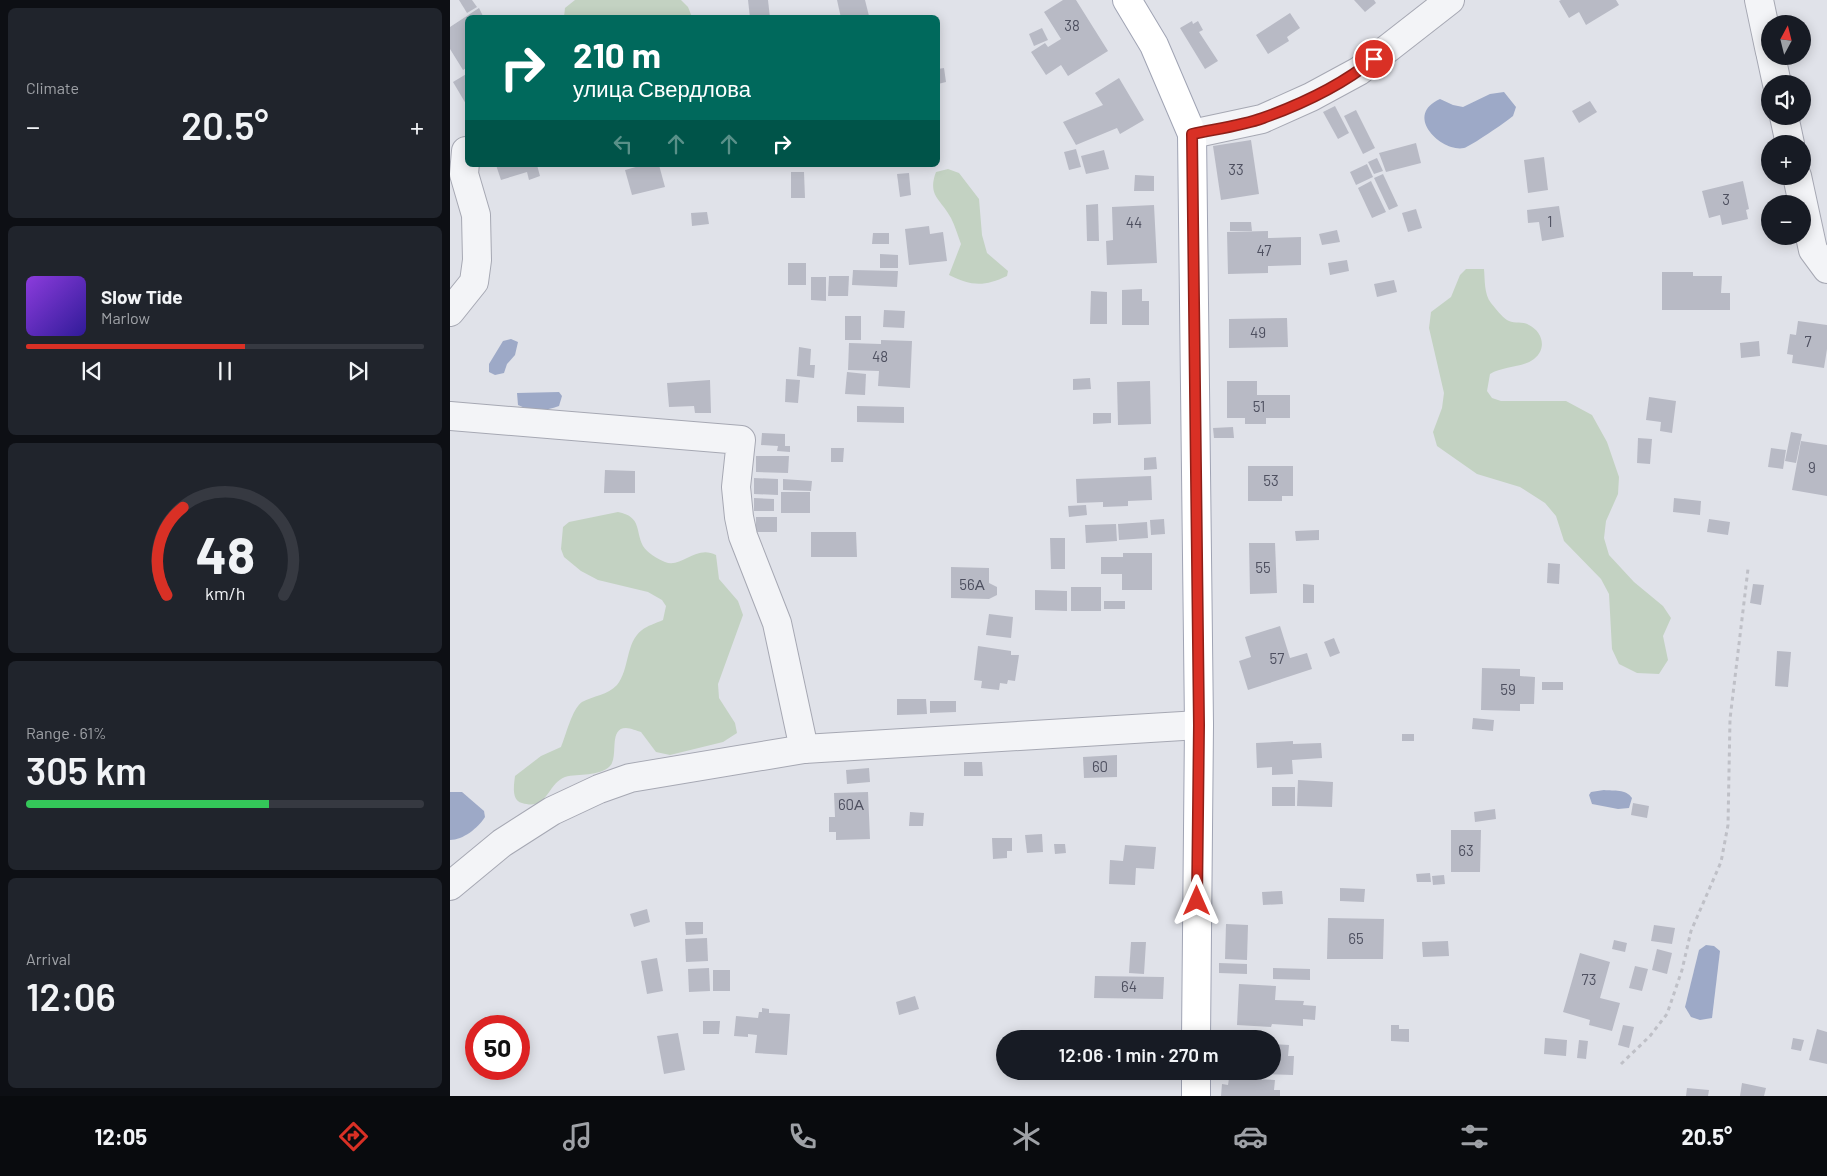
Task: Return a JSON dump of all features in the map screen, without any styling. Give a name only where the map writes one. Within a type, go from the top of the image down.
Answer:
[{"type":"main road","points":[[1126,0],[1154,45],[1192,134],[1199,725],[1196,1030]]},
{"type":"main road","points":[[1196,1080],[1196,1096]]},
{"type":"street","points":[[1192,134],[1262,119],[1312,97],[1359,71],[1450,0]]},
{"type":"street","points":[[1758,0],[1761,15]]},
{"type":"street","points":[[450,312],[474,282],[477,260],[476,214],[464,174],[465,162]]},
{"type":"street","points":[[1799,185],[1813,250],[1827,269]]},
{"type":"street","points":[[450,416],[741,440],[736,487],[739,517],[743,536],[777,623],[804,749]]},
{"type":"street","points":[[450,886],[502,843],[552,811],[599,789],[630,778],[804,749],[1199,725]]},
{"type":"path","points":[[1621,1064],[1650,1036],[1668,1014],[1682,970],[1691,931],[1721,862],[1728,825],[1730,719],[1748,569]]},
{"type":"green space","points":[[575,0],[681,0],[688,7],[691,15],[564,15],[565,8]]},
{"type":"green space","points":[[948,169],[959,173],[979,199],[982,235],[987,253],[1008,271],[1007,276],[999,280],[978,284],[949,275],[961,244],[951,218],[936,197],[933,187],[936,172]]},
{"type":"green space","points":[[1466,269],[1484,269],[1486,291],[1489,299],[1501,315],[1512,322],[1527,324],[1534,328],[1542,341],[1541,350],[1534,359],[1524,364],[1490,374],[1487,391],[1492,398],[1501,401],[1566,401],[1592,415],[1607,442],[1619,477],[1618,494],[1606,521],[1604,538],[1609,555],[1634,582],[1663,606],[1671,618],[1663,636],[1668,660],[1659,674],[1637,673],[1619,664],[1612,649],[1609,594],[1601,579],[1564,541],[1556,516],[1545,503],[1520,487],[1477,474],[1437,446],[1433,432],[1442,408],[1444,393],[1429,328],[1431,312],[1451,297],[1460,275]]},
{"type":"green space","points":[[618,512],[631,517],[645,549],[665,562],[677,562],[702,552],[716,555],[719,579],[738,601],[743,615],[718,684],[719,698],[735,723],[737,733],[723,742],[670,755],[656,752],[641,732],[628,728],[621,729],[615,738],[613,762],[610,766],[600,772],[565,777],[554,785],[542,800],[531,804],[522,803],[515,796],[515,776],[541,756],[561,747],[578,705],[609,691],[617,685],[637,635],[644,629],[663,620],[666,606],[662,600],[648,592],[598,580],[581,571],[564,557],[561,549],[563,527],[569,522]]},
{"type":"water","points":[[1504,92],[1516,107],[1513,116],[1481,139],[1464,148],[1446,145],[1430,132],[1425,123],[1425,115],[1429,106],[1440,99],[1463,107],[1490,94]]},
{"type":"water","points":[[511,339],[518,342],[515,355],[507,364],[504,373],[495,375],[489,372],[489,364],[503,341]]},
{"type":"water","points":[[559,392],[562,396],[559,406],[554,408],[533,410],[518,405],[517,393]]},
{"type":"water","points":[[1604,790],[1620,791],[1629,795],[1632,798],[1629,808],[1618,809],[1592,804],[1589,795],[1591,792]]},
{"type":"water","points":[[450,792],[462,792],[484,811],[485,817],[470,833],[450,840]]},
{"type":"water","points":[[1706,945],[1714,946],[1720,951],[1712,1018],[1700,1020],[1691,1017],[1685,1007],[1699,950]]},
{"type":"building","points":[[459,0],[472,0],[477,7],[467,13]]},
{"type":"building","points":[[748,0],[768,0],[770,15],[750,15]]},
{"type":"building","points":[[837,0],[865,0],[869,15],[840,15]]},
{"type":"building","points":[[1063,0],[1076,0],[1108,51],[1068,76],[1061,65],[1046,75],[1031,52],[1045,43],[1048,47],[1061,39],[1044,12]]},
{"type":"building","points":[[1354,0],[1374,0],[1376,3],[1365,12]]},
{"type":"building","points":[[1616,0],[1619,5],[1586,25],[1579,12],[1569,18],[1559,1]]},
{"type":"building","points":[[479,8],[482,15],[468,15]]},
{"type":"building","points":[[1290,13],[1300,28],[1287,37],[1289,41],[1268,54],[1256,35]]},
{"type":"building","points":[[465,17],[465,69],[463,70],[450,49],[450,27]]},
{"type":"building","points":[[1192,21],[1193,24],[1198,21],[1203,30],[1199,32],[1218,61],[1205,69],[1180,28]]},
{"type":"building","points":[[1042,28],[1048,40],[1034,46],[1029,34]]},
{"type":"building","points":[[944,68],[946,82],[940,84],[940,69]]},
{"type":"building","points":[[465,75],[465,102],[453,82]]},
{"type":"building","points":[[1119,78],[1144,120],[1120,134],[1117,128],[1076,145],[1063,122],[1103,105],[1095,93]]},
{"type":"building","points":[[1590,101],[1597,112],[1579,123],[1572,111]]},
{"type":"building","points":[[1335,106],[1349,133],[1338,139],[1323,112]]},
{"type":"building","points":[[1356,110],[1375,148],[1363,154],[1344,116]]},
{"type":"building","points":[[1251,140],[1259,194],[1221,200],[1213,146]]},
{"type":"building","points":[[1416,143],[1421,163],[1386,172],[1379,153]]},
{"type":"building","points":[[1076,149],[1081,167],[1069,170],[1064,152]]},
{"type":"building","points":[[1104,150],[1109,169],[1086,174],[1081,156]]},
{"type":"building","points":[[1544,157],[1548,190],[1528,193],[1524,160]]},
{"type":"building","points":[[1377,158],[1383,171],[1374,174],[1368,162]]},
{"type":"building","points":[[1367,164],[1373,177],[1356,185],[1350,172]]},
{"type":"building","points":[[497,167],[538,167],[540,176],[529,180],[527,172],[501,180]]},
{"type":"building","points":[[636,167],[660,167],[665,187],[632,195],[625,170]]},
{"type":"building","points":[[791,172],[804,172],[805,198],[791,198]]},
{"type":"building","points":[[909,173],[911,195],[900,197],[897,174]]},
{"type":"building","points":[[1383,174],[1398,206],[1389,210],[1374,178]]},
{"type":"building","points":[[1135,175],[1154,176],[1154,191],[1134,191]]},
{"type":"building","points":[[1371,181],[1386,212],[1372,218],[1358,188]]},
{"type":"building","points":[[1743,181],[1749,209],[1746,210],[1748,219],[1722,225],[1720,215],[1709,218],[1702,191]]},
{"type":"building","points":[[1098,204],[1099,241],[1087,241],[1086,205]]},
{"type":"building","points":[[1154,205],[1157,263],[1107,265],[1106,241],[1113,240],[1112,207]]},
{"type":"building","points":[[1559,206],[1564,237],[1542,241],[1539,222],[1528,223],[1527,210]]},
{"type":"building","points":[[1416,209],[1422,228],[1408,232],[1402,213]]},
{"type":"building","points":[[707,212],[709,224],[692,226],[691,213]]},
{"type":"building","points":[[1230,222],[1251,222],[1252,231],[1230,231]]},
{"type":"building","points":[[929,226],[930,234],[943,232],[947,261],[909,265],[905,229]]},
{"type":"building","points":[[1337,230],[1340,242],[1322,245],[1319,234]]},
{"type":"building","points":[[1268,231],[1268,238],[1301,237],[1301,265],[1268,266],[1268,273],[1228,274],[1227,232]]},
{"type":"building","points":[[873,233],[889,233],[889,244],[872,244]]},
{"type":"building","points":[[880,254],[898,255],[898,268],[880,268]]},
{"type":"building","points":[[1347,260],[1349,271],[1330,275],[1328,263]]},
{"type":"building","points":[[788,263],[806,263],[806,285],[788,285]]},
{"type":"building","points":[[853,270],[898,271],[897,287],[852,285]]},
{"type":"building","points":[[1662,272],[1693,272],[1693,276],[1722,276],[1721,293],[1730,293],[1730,310],[1662,310]]},
{"type":"building","points":[[829,276],[849,276],[848,296],[828,296]]},
{"type":"building","points":[[811,277],[826,277],[826,301],[811,300]]},
{"type":"building","points":[[1394,280],[1397,292],[1377,297],[1374,284]]},
{"type":"building","points":[[1142,289],[1142,301],[1149,301],[1149,325],[1122,325],[1122,290]]},
{"type":"building","points":[[1091,291],[1107,292],[1107,324],[1090,324]]},
{"type":"building","points":[[884,310],[905,311],[904,328],[883,327]]},
{"type":"building","points":[[845,316],[861,316],[861,340],[845,340]]},
{"type":"building","points":[[1287,318],[1288,347],[1229,348],[1229,319]]},
{"type":"building","points":[[1798,321],[1827,325],[1827,349],[1824,368],[1792,363],[1793,355],[1787,354],[1790,334],[1796,335]]},
{"type":"building","points":[[881,340],[912,341],[910,388],[878,386],[879,371],[848,370],[849,343],[881,344]]},
{"type":"building","points":[[1759,341],[1760,356],[1741,358],[1740,343]]},
{"type":"building","points":[[799,347],[811,349],[810,365],[815,365],[814,378],[797,376]]},
{"type":"building","points":[[847,372],[866,374],[865,395],[845,394]]},
{"type":"building","points":[[1090,378],[1091,389],[1073,390],[1073,379]]},
{"type":"building","points":[[786,379],[800,380],[798,403],[785,402]]},
{"type":"building","points":[[710,380],[711,413],[695,413],[694,406],[669,407],[667,383]]},
{"type":"building","points":[[1150,381],[1151,424],[1118,425],[1117,382]]},
{"type":"building","points":[[1227,381],[1257,381],[1257,395],[1290,395],[1290,418],[1266,418],[1266,424],[1245,424],[1245,418],[1227,418]]},
{"type":"building","points":[[1649,397],[1676,401],[1672,433],[1660,431],[1661,422],[1646,420]]},
{"type":"building","points":[[857,406],[904,407],[904,423],[857,422]]},
{"type":"building","points":[[1093,413],[1111,413],[1111,423],[1093,424]]},
{"type":"building","points":[[1233,427],[1234,438],[1214,438],[1213,428]]},
{"type":"building","points":[[1791,432],[1802,434],[1796,463],[1785,461]]},
{"type":"building","points":[[762,433],[785,434],[785,446],[790,446],[790,452],[777,451],[778,446],[761,445]]},
{"type":"building","points":[[1638,438],[1652,439],[1650,464],[1637,463]]},
{"type":"building","points":[[1801,441],[1827,445],[1827,496],[1792,490]]},
{"type":"building","points":[[831,448],[844,448],[843,462],[831,462]]},
{"type":"building","points":[[1771,448],[1786,450],[1783,469],[1768,467]]},
{"type":"building","points":[[756,456],[789,456],[788,473],[756,472]]},
{"type":"building","points":[[1156,457],[1157,469],[1144,470],[1144,458]]},
{"type":"building","points":[[1248,466],[1293,466],[1293,496],[1282,496],[1282,501],[1248,501]]},
{"type":"building","points":[[605,470],[635,471],[635,493],[604,493]]},
{"type":"building","points":[[1151,476],[1152,500],[1128,501],[1128,506],[1103,507],[1103,502],[1077,503],[1076,479]]},
{"type":"building","points":[[754,478],[778,479],[778,495],[754,494]]},
{"type":"building","points":[[783,479],[812,481],[811,491],[783,490]]},
{"type":"building","points":[[781,492],[810,492],[810,513],[781,513]]},
{"type":"building","points":[[754,498],[774,499],[774,511],[754,511]]},
{"type":"building","points":[[1674,498],[1701,501],[1700,515],[1673,512]]},
{"type":"building","points":[[1086,505],[1087,515],[1069,517],[1068,506]]},
{"type":"building","points":[[756,517],[777,517],[777,532],[756,532]]},
{"type":"building","points":[[1164,519],[1165,534],[1151,535],[1150,520]]},
{"type":"building","points":[[1709,519],[1730,522],[1728,535],[1707,532]]},
{"type":"building","points":[[1147,522],[1148,538],[1119,540],[1118,524]]},
{"type":"building","points":[[1116,524],[1117,541],[1086,543],[1085,525]]},
{"type":"building","points":[[1319,530],[1319,540],[1296,541],[1295,531]]},
{"type":"building","points":[[811,532],[856,532],[857,557],[811,557]]},
{"type":"building","points":[[1050,538],[1065,538],[1065,569],[1051,569]]},
{"type":"building","points":[[1249,543],[1275,543],[1277,593],[1250,594]]},
{"type":"building","points":[[1123,553],[1152,553],[1152,590],[1122,590],[1122,574],[1101,574],[1101,557],[1123,557]]},
{"type":"building","points":[[1548,563],[1560,564],[1559,584],[1547,583]]},
{"type":"building","points":[[951,567],[989,568],[989,583],[997,587],[997,595],[989,599],[951,598]]},
{"type":"building","points":[[1303,584],[1314,585],[1314,603],[1303,603]]},
{"type":"building","points":[[1753,584],[1764,585],[1761,605],[1750,603]]},
{"type":"building","points":[[1071,587],[1101,587],[1101,611],[1071,611]]},
{"type":"building","points":[[1035,590],[1067,591],[1067,611],[1035,610]]},
{"type":"building","points":[[1104,601],[1125,601],[1125,609],[1104,609]]},
{"type":"building","points":[[989,614],[1013,617],[1011,638],[986,635]]},
{"type":"building","points":[[1280,626],[1290,658],[1307,653],[1312,669],[1248,690],[1239,661],[1251,657],[1245,637]]},
{"type":"building","points":[[1334,638],[1340,653],[1330,657],[1324,642]]},
{"type":"building","points":[[978,646],[1011,651],[1011,655],[1019,655],[1015,681],[1008,680],[1007,684],[1000,683],[999,690],[981,688],[982,681],[974,680]]},
{"type":"building","points":[[1777,651],[1791,652],[1788,687],[1775,686]]},
{"type":"building","points":[[1482,668],[1520,669],[1520,676],[1535,677],[1534,704],[1520,704],[1520,711],[1481,710]]},
{"type":"building","points":[[1542,682],[1563,682],[1563,690],[1542,690]]},
{"type":"building","points":[[897,699],[926,699],[927,714],[897,715]]},
{"type":"building","points":[[930,701],[956,701],[956,712],[930,713]]},
{"type":"building","points":[[1473,718],[1494,720],[1493,731],[1472,729]]},
{"type":"building","points":[[1402,734],[1414,734],[1414,741],[1402,741]]},
{"type":"building","points":[[1293,741],[1293,744],[1321,743],[1322,758],[1292,760],[1293,774],[1272,775],[1272,767],[1257,768],[1256,743]]},
{"type":"building","points":[[1117,755],[1117,777],[1084,778],[1083,757]]},
{"type":"building","points":[[964,762],[982,762],[983,776],[964,776]]},
{"type":"building","points":[[869,768],[870,782],[847,784],[846,770]]},
{"type":"building","points":[[1298,780],[1333,782],[1332,807],[1297,806]]},
{"type":"building","points":[[1272,787],[1295,787],[1295,806],[1272,806]]},
{"type":"building","points":[[868,792],[870,839],[836,840],[836,832],[829,832],[829,817],[835,817],[834,793]]},
{"type":"building","points":[[1633,803],[1649,806],[1647,818],[1631,815]]},
{"type":"building","points":[[1495,809],[1496,819],[1475,822],[1474,812]]},
{"type":"building","points":[[910,812],[924,813],[923,826],[909,826]]},
{"type":"building","points":[[1451,830],[1481,830],[1480,872],[1451,872]]},
{"type":"building","points":[[1042,834],[1043,852],[1027,853],[1025,835]]},
{"type":"building","points":[[992,838],[1012,838],[1012,851],[1007,851],[1007,858],[993,859]]},
{"type":"building","points":[[1054,844],[1065,844],[1066,853],[1055,854]]},
{"type":"building","points":[[1125,845],[1156,847],[1154,869],[1136,868],[1135,885],[1109,884],[1110,860],[1123,861]]},
{"type":"building","points":[[1430,873],[1431,882],[1417,882],[1416,874]]},
{"type":"building","points":[[1444,875],[1445,884],[1433,885],[1432,876]]},
{"type":"building","points":[[1340,888],[1365,889],[1364,902],[1340,901]]},
{"type":"building","points":[[1282,891],[1283,904],[1263,905],[1262,892]]},
{"type":"building","points":[[647,909],[650,922],[634,927],[630,914]]},
{"type":"building","points":[[1328,918],[1384,919],[1383,959],[1327,959]]},
{"type":"building","points":[[685,922],[703,922],[703,934],[686,935]]},
{"type":"building","points":[[1226,924],[1248,925],[1247,960],[1225,959]]},
{"type":"building","points":[[1654,925],[1675,928],[1672,944],[1651,941]]},
{"type":"building","points":[[707,938],[708,961],[686,962],[685,939]]},
{"type":"building","points":[[1614,940],[1627,943],[1625,952],[1612,949]]},
{"type":"building","points":[[1448,941],[1449,956],[1423,957],[1422,942]]},
{"type":"building","points":[[1131,942],[1146,942],[1144,974],[1129,973]]},
{"type":"building","points":[[1657,949],[1672,953],[1667,974],[1652,970]]},
{"type":"building","points":[[1580,953],[1610,962],[1600,998],[1620,1003],[1612,1031],[1589,1025],[1590,1020],[1563,1012]]},
{"type":"building","points":[[657,958],[663,991],[647,994],[641,961]]},
{"type":"building","points":[[1219,963],[1247,964],[1247,974],[1219,973]]},
{"type":"building","points":[[1635,966],[1648,969],[1642,991],[1629,988]]},
{"type":"building","points":[[709,968],[710,991],[689,992],[688,969]]},
{"type":"building","points":[[1273,968],[1310,969],[1310,980],[1273,979]]},
{"type":"building","points":[[713,970],[730,970],[730,991],[713,991]]},
{"type":"building","points":[[1095,976],[1164,977],[1163,999],[1094,998]]},
{"type":"building","points":[[1239,984],[1276,986],[1275,1000],[1304,1001],[1303,1005],[1316,1006],[1315,1020],[1303,1019],[1303,1026],[1272,1024],[1271,1027],[1237,1025]]},
{"type":"building","points":[[915,996],[919,1009],[899,1015],[896,1002]]},
{"type":"building","points":[[762,1008],[769,1009],[769,1013],[790,1014],[787,1055],[755,1053],[757,1035],[748,1034],[748,1037],[734,1036],[736,1016],[758,1018]]},
{"type":"building","points":[[703,1021],[720,1021],[719,1034],[703,1034]]},
{"type":"building","points":[[1391,1025],[1399,1025],[1399,1029],[1409,1029],[1409,1042],[1391,1041]]},
{"type":"building","points":[[1623,1025],[1634,1027],[1629,1048],[1618,1045]]},
{"type":"building","points":[[1817,1029],[1827,1032],[1827,1064],[1809,1060]]},
{"type":"building","points":[[678,1033],[685,1070],[664,1074],[657,1036]]},
{"type":"building","points":[[1545,1038],[1567,1040],[1566,1056],[1544,1054]]},
{"type":"building","points":[[1793,1038],[1804,1040],[1801,1051],[1791,1049]]},
{"type":"building","points":[[1579,1040],[1588,1041],[1586,1059],[1577,1058]]},
{"type":"building","points":[[1281,1045],[1289,1045],[1288,1056],[1294,1056],[1293,1075],[1281,1075]]},
{"type":"building","points":[[1229,1080],[1275,1080],[1274,1090],[1280,1090],[1280,1096],[1221,1096],[1222,1084],[1228,1085]]},
{"type":"building","points":[[1742,1083],[1766,1088],[1764,1096],[1740,1096]]},
{"type":"building","points":[[1687,1088],[1709,1090],[1708,1096],[1686,1096]]},
{"type":"route","points":[[1197,901],[1199,725],[1192,134],[1262,119],[1312,97],[1359,71],[1374,59]]}]
